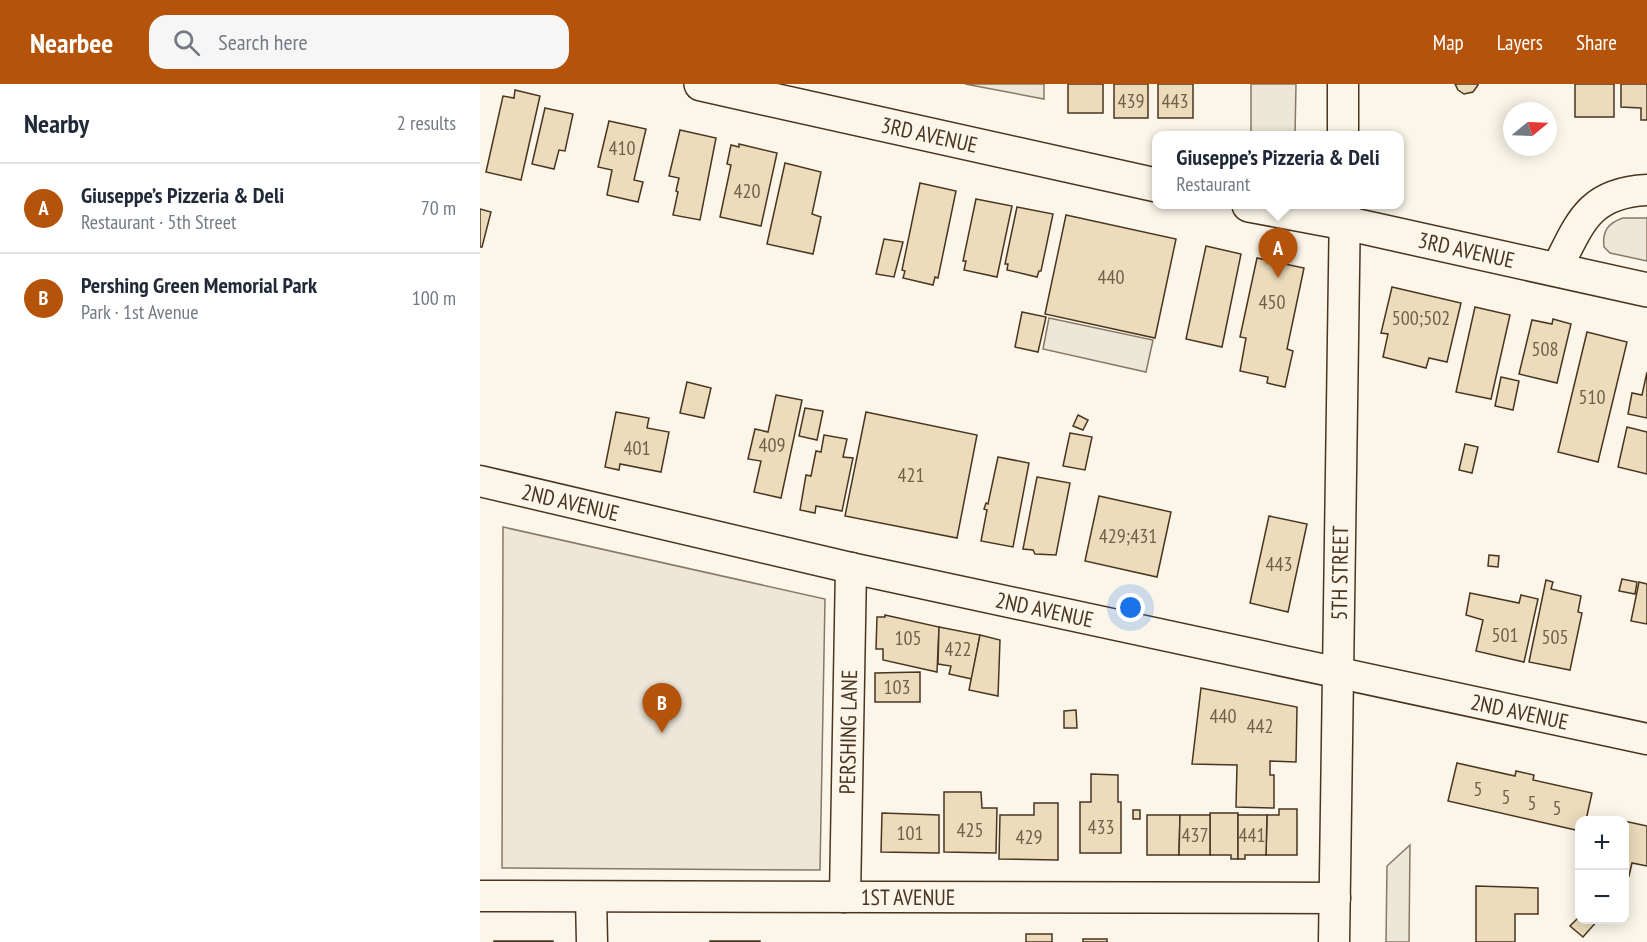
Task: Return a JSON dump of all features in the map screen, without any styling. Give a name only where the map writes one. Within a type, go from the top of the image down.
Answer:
[{"type":"main road","name":"3RD AVENUE","points":[[701,84],[1152,184]]},
{"type":"main road","name":"3RD AVENUE","points":[[1297,209],[1345,214],[1557,270],[1647,290]]},
{"type":"street","points":[[1343,84],[1343,131]]},
{"type":"street","points":[[1557,270],[1578,227],[1590,211],[1613,196],[1629,191],[1647,190]]},
{"type":"street","name":"5TH STREET","points":[[1334,942],[1345,214]]},
{"type":"street","name":"2ND AVENUE","points":[[480,481],[851,568],[1647,739]]},
{"type":"street","name":"PERSHING LANE","points":[[844,897],[851,568]]},
{"type":"street","name":"1ST AVENUE","points":[[480,896],[1335,898]]},
{"type":"street","points":[[591,897],[592,942]]},
{"type":"shaded area","points":[[965,84],[1044,84],[1044,99]]},
{"type":"shaded area","points":[[1251,84],[1296,84],[1295,131],[1251,131]]},
{"type":"shaded area","points":[[1623,218],[1647,218],[1647,261],[1610,253],[1604,247],[1607,228],[1613,222]]},
{"type":"shaded area","points":[[1049,318],[1153,340],[1146,372],[1043,349]]},
{"type":"shaded area","points":[[503,527],[825,599],[820,870],[502,868]]},
{"type":"shaded area","points":[[1410,845],[1409,942],[1386,942],[1387,866]]},
{"type":"building","points":[[1068,84],[1103,84],[1103,113],[1068,113]]},
{"type":"building","points":[[1114,84],[1148,84],[1148,118],[1114,118]]},
{"type":"building","points":[[1158,84],[1193,84],[1193,118],[1158,118]]},
{"type":"building","points":[[1455,84],[1478,85],[1473,92],[1464,94]]},
{"type":"building","points":[[1575,84],[1614,84],[1614,117],[1575,117]]},
{"type":"building","points":[[1621,84],[1647,84],[1647,120],[1641,120],[1641,108],[1621,107]]},
{"type":"building","points":[[515,90],[540,96],[521,180],[486,172],[503,96],[514,98]]},
{"type":"building","points":[[545,108],[573,114],[565,151],[559,150],[554,169],[532,164]]},
{"type":"building","points":[[609,121],[646,129],[634,180],[643,182],[638,202],[607,195],[612,170],[598,167]]},
{"type":"building","points":[[680,130],[716,138],[700,220],[673,215],[679,178],[669,176]]},
{"type":"building","points":[[739,144],[777,153],[761,226],[720,217],[731,165],[727,164],[731,145],[739,147]]},
{"type":"building","points":[[785,163],[821,172],[812,214],[821,217],[813,254],[767,244]]},
{"type":"building","points":[[920,183],[956,191],[938,278],[935,277],[933,285],[903,278],[905,271],[902,270]]},
{"type":"building","points":[[976,199],[1012,206],[997,277],[964,270],[966,261],[963,261]]},
{"type":"building","points":[[1017,207],[1053,214],[1041,271],[1037,277],[1007,270],[1008,264],[1005,264]]},
{"type":"building","points":[[480,209],[491,212],[482,247],[480,247]]},
{"type":"building","points":[[1066,215],[1176,239],[1155,338],[1045,314]]},
{"type":"building","points":[[884,239],[903,242],[894,277],[876,274]]},
{"type":"building","points":[[1206,246],[1241,254],[1222,347],[1186,339]]},
{"type":"building","points":[[1257,258],[1304,268],[1287,349],[1293,351],[1285,387],[1267,383],[1268,377],[1240,371],[1246,338],[1240,337]]},
{"type":"building","points":[[1392,287],[1461,303],[1447,362],[1429,358],[1426,368],[1383,357],[1388,334],[1381,333]]},
{"type":"building","points":[[1475,307],[1510,315],[1491,399],[1456,392]]},
{"type":"building","points":[[1022,312],[1046,317],[1038,352],[1015,347]]},
{"type":"building","points":[[1553,319],[1571,324],[1557,383],[1519,374],[1532,320],[1552,324]]},
{"type":"building","points":[[1587,332],[1627,342],[1598,462],[1558,452]]},
{"type":"building","points":[[1647,372],[1647,418],[1628,414],[1632,393],[1642,395]]},
{"type":"building","points":[[1501,377],[1519,381],[1513,410],[1495,406]]},
{"type":"building","points":[[687,382],[711,388],[704,418],[680,413]]},
{"type":"building","points":[[776,395],[802,400],[781,498],[754,492],[761,461],[748,459],[755,429],[768,432]]},
{"type":"building","points":[[805,408],[823,411],[817,440],[799,436]]},
{"type":"building","points":[[616,412],[649,418],[647,428],[669,432],[661,472],[620,464],[619,470],[605,467]]},
{"type":"building","points":[[866,412],[977,435],[957,538],[845,516]]},
{"type":"building","points":[[1078,415],[1088,420],[1083,430],[1073,426]]},
{"type":"building","points":[[1627,427],[1647,432],[1647,474],[1618,467]]},
{"type":"building","points":[[1070,433],[1092,437],[1085,470],[1063,466]]},
{"type":"building","points":[[824,435],[847,439],[843,457],[853,458],[842,511],[816,506],[815,513],[800,510],[806,475],[811,476],[816,451],[821,452]]},
{"type":"building","points":[[1465,444],[1478,447],[1472,473],[1459,470]]},
{"type":"building","points":[[998,457],[1029,463],[1013,547],[981,541],[987,510],[984,509],[986,503],[988,504]]},
{"type":"building","points":[[1037,477],[1070,483],[1056,555],[1035,554],[1033,550],[1023,549]]},
{"type":"building","points":[[1099,496],[1171,512],[1157,577],[1085,561]]},
{"type":"building","points":[[1269,516],[1307,524],[1288,612],[1250,603]]},
{"type":"building","points":[[1489,555],[1499,556],[1498,567],[1488,566]]},
{"type":"building","points":[[1622,579],[1637,582],[1635,594],[1619,591]]},
{"type":"building","points":[[1546,580],[1553,582],[1551,589],[1581,596],[1578,612],[1582,613],[1570,670],[1529,662]]},
{"type":"building","points":[[1639,582],[1647,584],[1647,624],[1631,621]]},
{"type":"building","points":[[1470,593],[1519,603],[1521,595],[1538,599],[1524,662],[1476,651],[1483,620],[1466,615]]},
{"type":"building","points":[[885,615],[939,627],[937,672],[883,660],[883,649],[876,649],[877,617],[885,617]]},
{"type":"building","points":[[939,627],[980,635],[972,679],[949,674],[951,666],[938,664]]},
{"type":"building","points":[[980,635],[1000,640],[998,696],[969,690]]},
{"type":"building","points":[[920,672],[920,702],[875,702],[875,673]]},
{"type":"building","points":[[1201,688],[1297,707],[1296,762],[1270,761],[1270,775],[1274,775],[1274,808],[1236,807],[1237,765],[1192,764]]},
{"type":"building","points":[[1076,710],[1077,728],[1064,728],[1064,711]]},
{"type":"building","points":[[1457,763],[1515,776],[1516,771],[1534,775],[1533,780],[1592,793],[1587,816],[1575,816],[1575,830],[1448,801]]},
{"type":"building","points":[[1091,774],[1118,775],[1118,802],[1121,802],[1121,853],[1080,853],[1080,802],[1091,802]]},
{"type":"building","points":[[944,792],[981,792],[982,808],[997,808],[996,853],[944,852]]},
{"type":"building","points":[[1034,803],[1058,803],[1058,860],[999,859],[1000,815],[1034,815]]},
{"type":"building","points":[[1279,809],[1297,809],[1297,855],[1266,855],[1267,815],[1279,815]]},
{"type":"building","points":[[1133,810],[1140,810],[1140,819],[1133,819]]},
{"type":"building","points":[[882,813],[939,815],[939,853],[881,852]]},
{"type":"building","points":[[1210,813],[1238,813],[1238,859],[1231,859],[1231,855],[1210,855]]},
{"type":"building","points":[[1147,815],[1180,815],[1179,855],[1147,855]]},
{"type":"building","points":[[1180,815],[1210,815],[1210,855],[1179,855]]},
{"type":"building","points":[[1238,815],[1267,815],[1266,855],[1245,855],[1245,859],[1238,859]]},
{"type":"building","points":[[1629,822],[1647,826],[1647,866],[1632,863],[1629,876]]},
{"type":"building","points":[[1476,886],[1538,888],[1538,914],[1515,914],[1515,942],[1476,942]]},
{"type":"building","points":[[1575,921],[1575,924],[1594,924],[1583,937],[1570,926]]},
{"type":"building","points":[[1026,934],[1052,934],[1052,942],[1026,942]]},
{"type":"building","points":[[1083,939],[1107,939],[1107,942],[1083,942]]},
{"type":"building","points":[[553,941],[553,942],[494,942]]},
{"type":"building","points":[[760,941],[760,942],[710,942]]},
{"type":"place","name":"Giuseppe’s Pizzeria & Deli","points":[[1278,278]]},
{"type":"place","name":"Pershing Green Memorial Park","points":[[662,733]]}]
